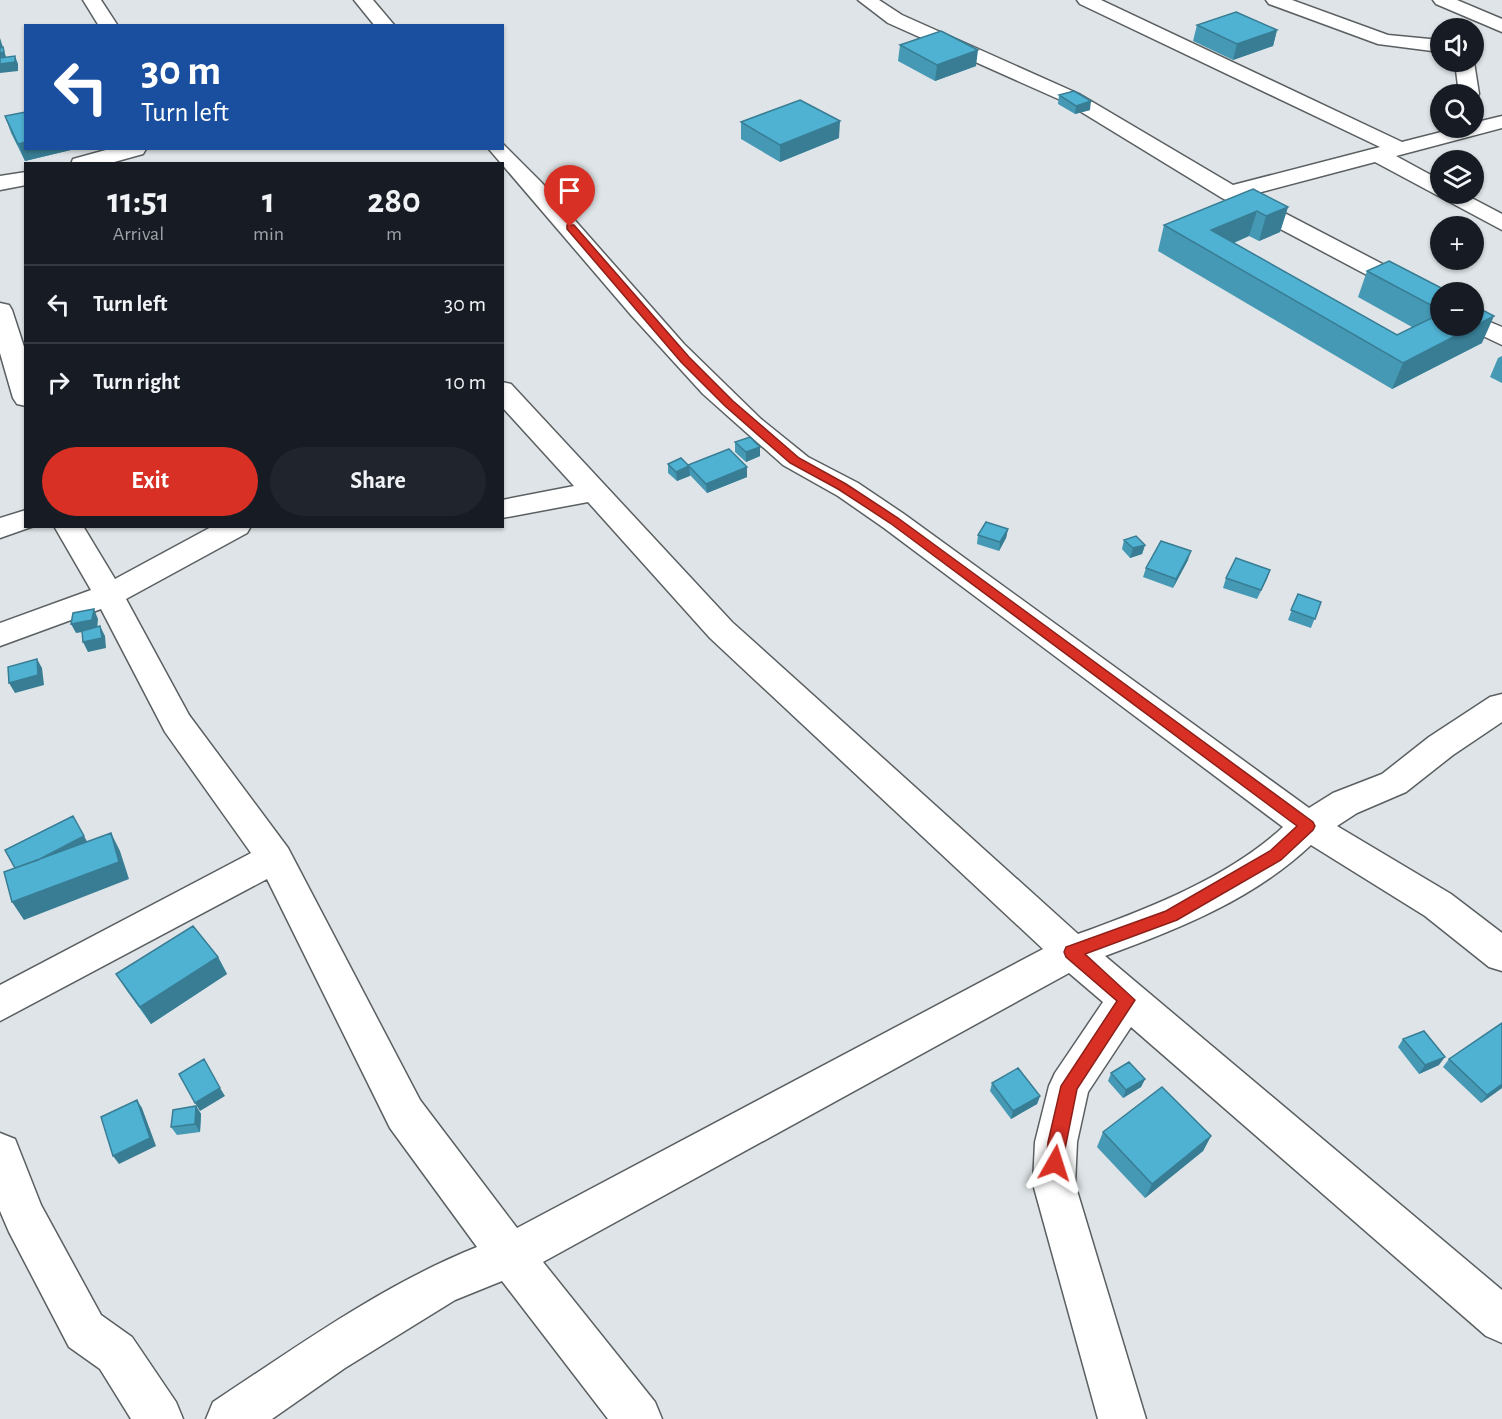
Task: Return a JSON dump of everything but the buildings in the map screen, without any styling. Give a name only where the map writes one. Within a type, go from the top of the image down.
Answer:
[{"type":"street","points":[[92,0],[108,24]]},
{"type":"street","points":[[363,0],[384,24]]},
{"type":"street","points":[[867,0],[895,19],[1072,98],[1230,194],[1430,299]]},
{"type":"street","points":[[1086,0],[1400,149]]},
{"type":"street","points":[[1275,0],[1385,40],[1430,45]]},
{"type":"street","points":[[1428,0],[1441,8],[1449,18]]},
{"type":"street","points":[[1443,0],[1502,26]]},
{"type":"street","points":[[1484,126],[1502,122]]},
{"type":"street","points":[[1230,194],[1436,138]]},
{"type":"street","points":[[500,150],[601,261],[685,359],[780,449],[795,461],[842,486],[894,520],[1308,826],[1438,905],[1502,955]]},
{"type":"street","points":[[91,162],[139,152]]},
{"type":"street","points":[[1378,155],[1430,184]]},
{"type":"street","points":[[0,183],[24,178]]},
{"type":"street","points":[[1467,204],[1502,223]]},
{"type":"street","points":[[0,310],[19,348],[24,384]]},
{"type":"street","points":[[1484,328],[1502,337]]},
{"type":"street","points":[[504,392],[721,630],[1126,1000],[1502,1320]]},
{"type":"street","points":[[504,509],[594,492]]},
{"type":"street","points":[[0,528],[24,520]]},
{"type":"street","points":[[69,528],[109,595],[177,723],[274,858],[405,1114],[510,1256],[639,1419]]},
{"type":"street","points":[[0,635],[109,595],[233,528]]},
{"type":"street","points":[[230,1419],[329,1352],[440,1284],[510,1256],[1072,952],[1171,916],[1276,856],[1308,826],[1345,803],[1394,783],[1441,746],[1499,711]]},
{"type":"street","points":[[0,1004],[274,858]]},
{"type":"street","points":[[1122,1419],[1054,1184],[1056,1142],[1069,1086],[1126,1000]]},
{"type":"street","points":[[0,1153],[24,1216],[86,1331],[116,1353],[159,1419]]},
{"type":"route","points":[[570,227],[685,359],[729,403],[795,461],[842,486],[894,520],[1308,826],[1276,856],[1171,916],[1072,952],[1126,1000],[1069,1086],[1056,1142],[1055,1163]]}]
